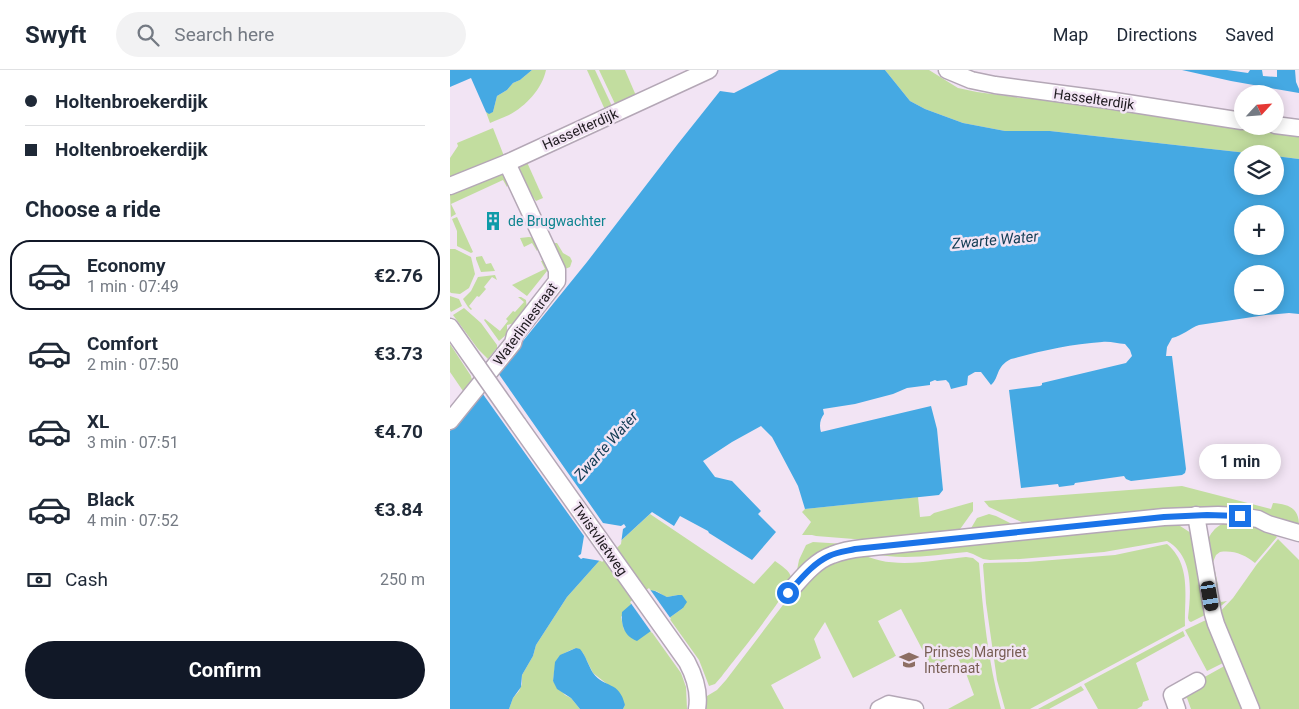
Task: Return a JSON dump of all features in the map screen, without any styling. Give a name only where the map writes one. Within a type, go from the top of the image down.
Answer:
[{"type":"street","name":"Hasselterdijk","points":[[450,186],[507,163],[709,70]]},
{"type":"street","name":"Hasselterdijk","points":[[947,70],[971,80],[995,85],[1234,120]]},
{"type":"street","points":[[1284,126],[1299,128]]},
{"type":"street","name":"Waterliniestraat","points":[[450,421],[513,343],[515,335],[557,281],[557,270],[507,163]]},
{"type":"street","name":"Twistvlietweg","points":[[450,327],[691,669],[698,690],[697,709]]},
{"type":"street","points":[[1196,515],[1214,619],[1251,709]]},
{"type":"street","points":[[788,593],[801,578],[822,560],[831,555],[855,549],[1029,530],[1196,515],[1258,519],[1268,524],[1299,533]]},
{"type":"street","points":[[1177,709],[1172,695],[1197,681]]},
{"type":"street","points":[[880,709],[889,704],[915,709]]},
{"type":"green space","points":[[532,70],[546,70],[537,90],[527,102],[515,111],[490,123],[486,112],[493,112],[497,96]]},
{"type":"green space","points":[[587,70],[595,70],[611,104],[611,107],[606,112]]},
{"type":"green space","points":[[599,70],[625,70],[637,98],[616,106]]},
{"type":"green space","points":[[885,70],[929,70],[958,88],[977,92],[1070,102],[1234,124],[1234,135],[1284,135],[1284,131],[1299,133],[1299,159],[1284,157],[1284,145],[1234,145],[1234,152],[1050,131],[1005,131],[963,123],[925,109],[910,101]]},
{"type":"green space","points":[[493,128],[504,156],[450,182],[450,158],[458,146],[457,143]]},
{"type":"green space","points":[[526,160],[543,198],[536,201],[528,190],[518,169],[518,166]]},
{"type":"green space","points":[[502,172],[509,179],[507,187],[503,180],[451,204],[456,214],[451,217],[450,194]]},
{"type":"green space","points":[[457,217],[473,252],[471,253],[457,246],[457,231],[452,219]]},
{"type":"green space","points":[[520,238],[535,238],[538,246],[537,251],[532,243],[524,247]]},
{"type":"green space","points":[[552,243],[557,243],[563,253],[570,257],[572,261],[570,267],[565,269]]},
{"type":"green space","points":[[450,249],[455,249],[471,257],[475,274],[469,288],[460,294],[450,292]]},
{"type":"green space","points":[[482,256],[486,264],[491,263],[495,271],[481,272],[476,257]]},
{"type":"green space","points":[[544,260],[552,275],[547,271],[527,296],[512,285],[545,269],[541,261]]},
{"type":"green space","points":[[495,275],[497,280],[492,277],[484,287],[486,289],[469,306],[471,310],[463,299],[471,291],[478,277]]},
{"type":"green space","points":[[450,296],[459,299],[462,306],[451,312],[450,310]]},
{"type":"green space","points":[[518,297],[526,300],[527,310],[517,318],[515,323],[507,325],[507,334],[499,341],[484,320],[500,331],[508,321],[506,319],[524,302]]},
{"type":"green space","points":[[464,308],[481,323],[497,345],[497,349],[488,359],[478,349],[453,315]]},
{"type":"green space","points":[[450,344],[472,379],[463,391],[450,372]]},
{"type":"green space","points":[[1182,486],[1271,509],[1273,503],[1283,504],[1295,511],[1299,525],[1266,518],[1030,526],[989,507],[984,501]]},
{"type":"green space","points":[[918,497],[920,517],[930,516],[934,513],[973,502],[973,511],[958,532],[879,541],[802,535],[811,522],[802,512],[805,509]]},
{"type":"green space","points":[[650,514],[754,584],[775,561],[791,575],[782,597],[722,676],[715,684],[709,686],[699,660],[669,618],[683,608],[678,595],[667,597],[656,591],[651,591],[636,600],[621,617],[624,630],[651,631],[681,673],[686,687],[687,709],[623,709],[625,705],[607,684],[593,673],[583,653],[576,648],[560,656],[556,663],[553,681],[580,709],[509,709],[513,698],[522,684],[522,675],[533,656],[536,645],[567,597],[600,560]]},
{"type":"green space","points":[[989,514],[1016,526],[970,530],[977,518]]},
{"type":"green space","points":[[1238,519],[1267,528],[1277,537],[1255,563],[1235,552],[1220,552],[1216,555],[1213,562],[1218,585],[1217,595],[1221,602],[1227,601],[1216,610],[1207,541],[1213,531],[1219,526]]},
{"type":"green space","points":[[1177,524],[1191,533],[1209,613],[1191,622],[1188,618],[1190,597],[1189,575],[1182,556],[1167,541],[1104,552],[1020,559],[990,560],[967,552],[906,557],[869,553]]},
{"type":"green space","points":[[1278,539],[1299,560],[1299,709],[1255,709],[1217,615],[1233,598],[1257,564]]},
{"type":"green space","points":[[813,542],[845,544],[799,571],[797,570],[799,560],[806,545]]},
{"type":"green space","points":[[1167,544],[1175,552],[1183,572],[1185,582],[1185,626],[1030,709],[1005,709],[997,680],[986,603],[984,563],[1027,562],[1115,555]]},
{"type":"green space","points":[[859,552],[871,558],[897,563],[926,562],[966,557],[973,558],[979,563],[989,655],[1001,709],[948,709],[974,695],[967,676],[956,654],[932,668],[901,609],[878,621],[896,656],[853,678],[825,622],[814,639],[821,658],[771,685],[784,709],[705,709],[707,696],[717,690],[726,680],[789,597],[821,567]]},
{"type":"green space","points":[[1208,619],[1227,661],[1207,671],[1185,630]]},
{"type":"green space","points":[[1183,631],[1185,636],[1136,663],[1149,700],[1143,702],[1142,706],[1137,709],[1098,709],[1084,684]]},
{"type":"green space","points":[[1228,664],[1246,709],[1191,709],[1187,698],[1178,701],[1201,679]]},
{"type":"green space","points":[[1081,686],[1084,690],[1049,709],[1038,709]]},
{"type":"water","points":[[450,70],[532,70],[497,96],[493,112],[489,114],[486,112],[471,78],[450,87]]},
{"type":"water","name":"Zwarte Water","points":[[779,70],[885,70],[910,101],[925,109],[963,123],[1005,131],[1050,131],[1234,152],[1234,195],[1284,195],[1284,157],[1299,159],[1299,314],[1284,313],[1284,265],[1234,265],[1234,315],[1266,315],[1199,325],[1172,338],[1167,347],[1166,356],[1172,356],[1186,469],[1182,475],[1131,481],[1124,476],[1059,487],[1058,484],[1021,488],[1009,390],[1040,386],[1042,383],[1126,363],[1132,356],[1130,350],[1125,344],[1111,342],[1067,346],[1011,359],[1002,365],[991,385],[981,372],[975,372],[968,376],[967,385],[951,389],[946,380],[935,380],[930,382],[930,385],[907,388],[893,394],[855,404],[823,409],[824,414],[820,425],[821,432],[931,406],[937,429],[943,490],[939,495],[805,509],[798,486],[772,437],[761,426],[703,461],[715,477],[732,481],[761,511],[758,514],[776,532],[752,560],[708,531],[680,516],[674,526],[652,512],[600,560],[567,597],[536,645],[533,656],[522,675],[521,687],[513,698],[509,709],[450,709],[450,431],[587,262],[720,91],[734,93]]},
{"type":"water","points":[[1182,70],[1227,70],[1248,73],[1250,70],[1262,70],[1263,76],[1277,77],[1277,70],[1295,70],[1299,93],[1284,90],[1284,85],[1254,85]]},
{"type":"water","points":[[650,590],[667,597],[682,595],[687,602],[683,608],[637,641],[624,630],[622,612],[645,592]]},
{"type":"water","points":[[576,648],[580,649],[593,673],[619,692],[625,705],[623,709],[580,709],[571,698],[557,689],[553,681],[555,662],[560,655]]},
{"type":"pier","points":[[496,370],[603,523],[621,526],[624,524],[626,527],[623,529],[621,544],[602,562],[581,559],[578,556],[581,554],[584,536],[480,390]]},
{"type":"pier","points":[[649,588],[671,619],[652,633],[630,602]]},
{"type":"place","name":"de Brugwachter","points":[[493,221]]},
{"type":"place","name":"Prinses Margriet Internaat","points":[[909,660]]},
{"type":"route","points":[[788,593],[801,578],[822,560],[831,555],[855,549],[1164,517],[1240,516]]}]
